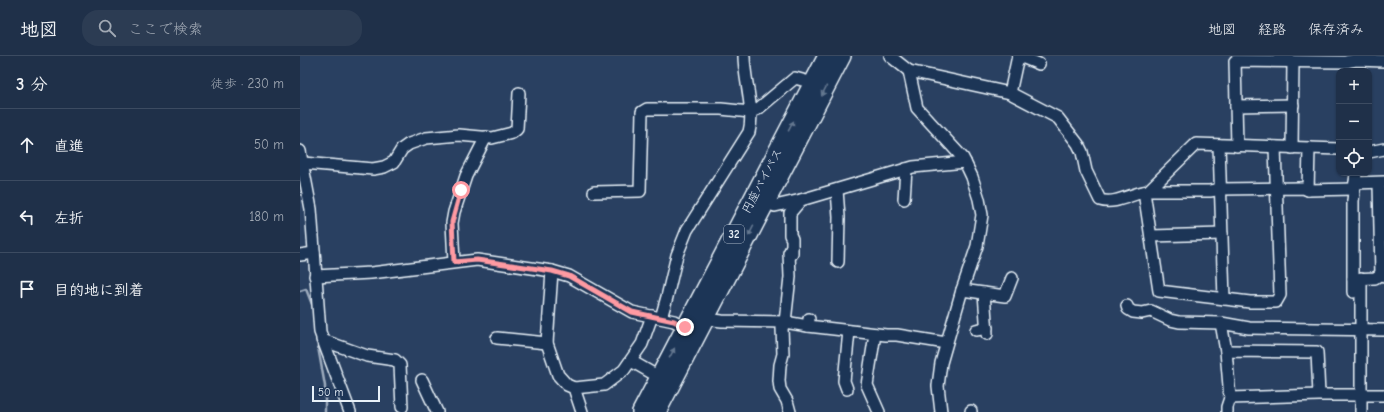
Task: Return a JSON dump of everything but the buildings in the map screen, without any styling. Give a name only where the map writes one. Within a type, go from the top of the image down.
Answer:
[{"type":"highway","name":"円座バイパス","points":[[641,412],[827,56]]},
{"type":"highway","name":"円座バイパス","points":[[657,412],[842,56]]},
{"type":"street","points":[[552,271],[548,343],[558,375],[567,385],[574,388],[604,385],[624,370],[642,344],[667,297],[677,255],[687,230],[749,132],[751,126],[744,56]]},
{"type":"street","points":[[890,56],[909,71],[1010,93],[1058,118],[1078,144],[1082,152],[1086,172],[1100,200],[1106,202],[1146,191],[1210,191],[1221,189],[1276,188],[1303,188],[1308,190],[1355,182],[1382,183],[1383,275],[1375,278],[1357,278]]},
{"type":"street","points":[[1010,93],[1019,56],[1039,64]]},
{"type":"street","points":[[1237,146],[1235,61],[1384,61]]},
{"type":"street","points":[[1292,148],[1293,62]]},
{"type":"street","points":[[909,71],[917,108],[963,158],[972,177],[982,215],[977,246],[940,363],[938,386],[941,412]]},
{"type":"street","points":[[594,192],[640,191],[642,112],[647,108],[721,109],[750,112],[758,109],[795,78],[813,83]]},
{"type":"street","points":[[303,163],[373,169],[384,167],[394,162],[402,149],[409,144],[426,138],[459,135],[492,138],[512,133],[517,129],[519,93]]},
{"type":"street","points":[[1236,106],[1293,105]]},
{"type":"street","points":[[454,262],[452,222],[454,212],[466,176],[486,137]]},
{"type":"street","points":[[1146,191],[1196,144],[1336,149]]},
{"type":"street","points":[[1219,145],[1224,299]]},
{"type":"street","points":[[1146,191],[1159,291],[1250,302],[1276,302],[1280,295],[1275,147]]},
{"type":"street","points":[[1308,190],[1309,148]]},
{"type":"street","points":[[1372,151],[1384,148]]},
{"type":"street","points":[[300,151],[311,209],[320,332],[350,412]]},
{"type":"street","points":[[766,202],[775,206],[837,190],[913,167],[965,162]]},
{"type":"street","points":[[904,199],[906,170]]},
{"type":"street","points":[[1355,182],[1353,200],[1360,330],[1361,412]]},
{"type":"street","points":[[837,190],[839,217],[838,262]]},
{"type":"street","points":[[790,412],[787,401],[780,389],[779,382],[780,365],[783,354],[782,328],[785,322],[790,277],[789,253],[792,250],[790,213],[801,200]]},
{"type":"street","points":[[1151,236],[1222,234]]},
{"type":"street","points":[[300,255],[314,253]]},
{"type":"street","points":[[315,276],[371,273],[477,260],[552,271],[569,276],[632,312],[674,321],[685,327]]},
{"type":"street","points":[[962,290],[1005,296],[1012,278]]},
{"type":"street","points":[[1353,295],[1357,278]]},
{"type":"street","points":[[983,331],[984,293]]},
{"type":"street","points":[[1127,306],[1128,309],[1133,312],[1142,313],[1151,311],[1170,320],[1179,322],[1221,323],[1249,328],[1384,330]]},
{"type":"street","points":[[705,319],[808,323],[849,331],[896,335],[946,343]]},
{"type":"street","points":[[1221,323],[1226,351],[1230,398],[1227,412]]},
{"type":"street","points":[[847,389],[844,380],[849,331]]},
{"type":"street","points":[[874,334],[867,385],[879,412]]},
{"type":"street","points":[[497,338],[548,343]]},
{"type":"street","points":[[322,340],[367,356],[395,360],[400,365],[402,407]]},
{"type":"street","points":[[1226,351],[1318,352],[1319,395]]},
{"type":"street","points":[[631,361],[659,377]]},
{"type":"street","points":[[422,380],[437,412]]},
{"type":"street","points":[[574,388],[582,412]]},
{"type":"street","points":[[1230,398],[1319,395],[1384,395]]},
{"type":"waterway","points":[[300,291],[306,289],[313,307]]},
{"type":"waterway","points":[[316,336],[325,386],[325,412]]},
{"type":"route","points":[[461,190],[452,222],[454,262],[477,260],[552,271],[569,276],[632,312],[674,321],[685,327]]}]
